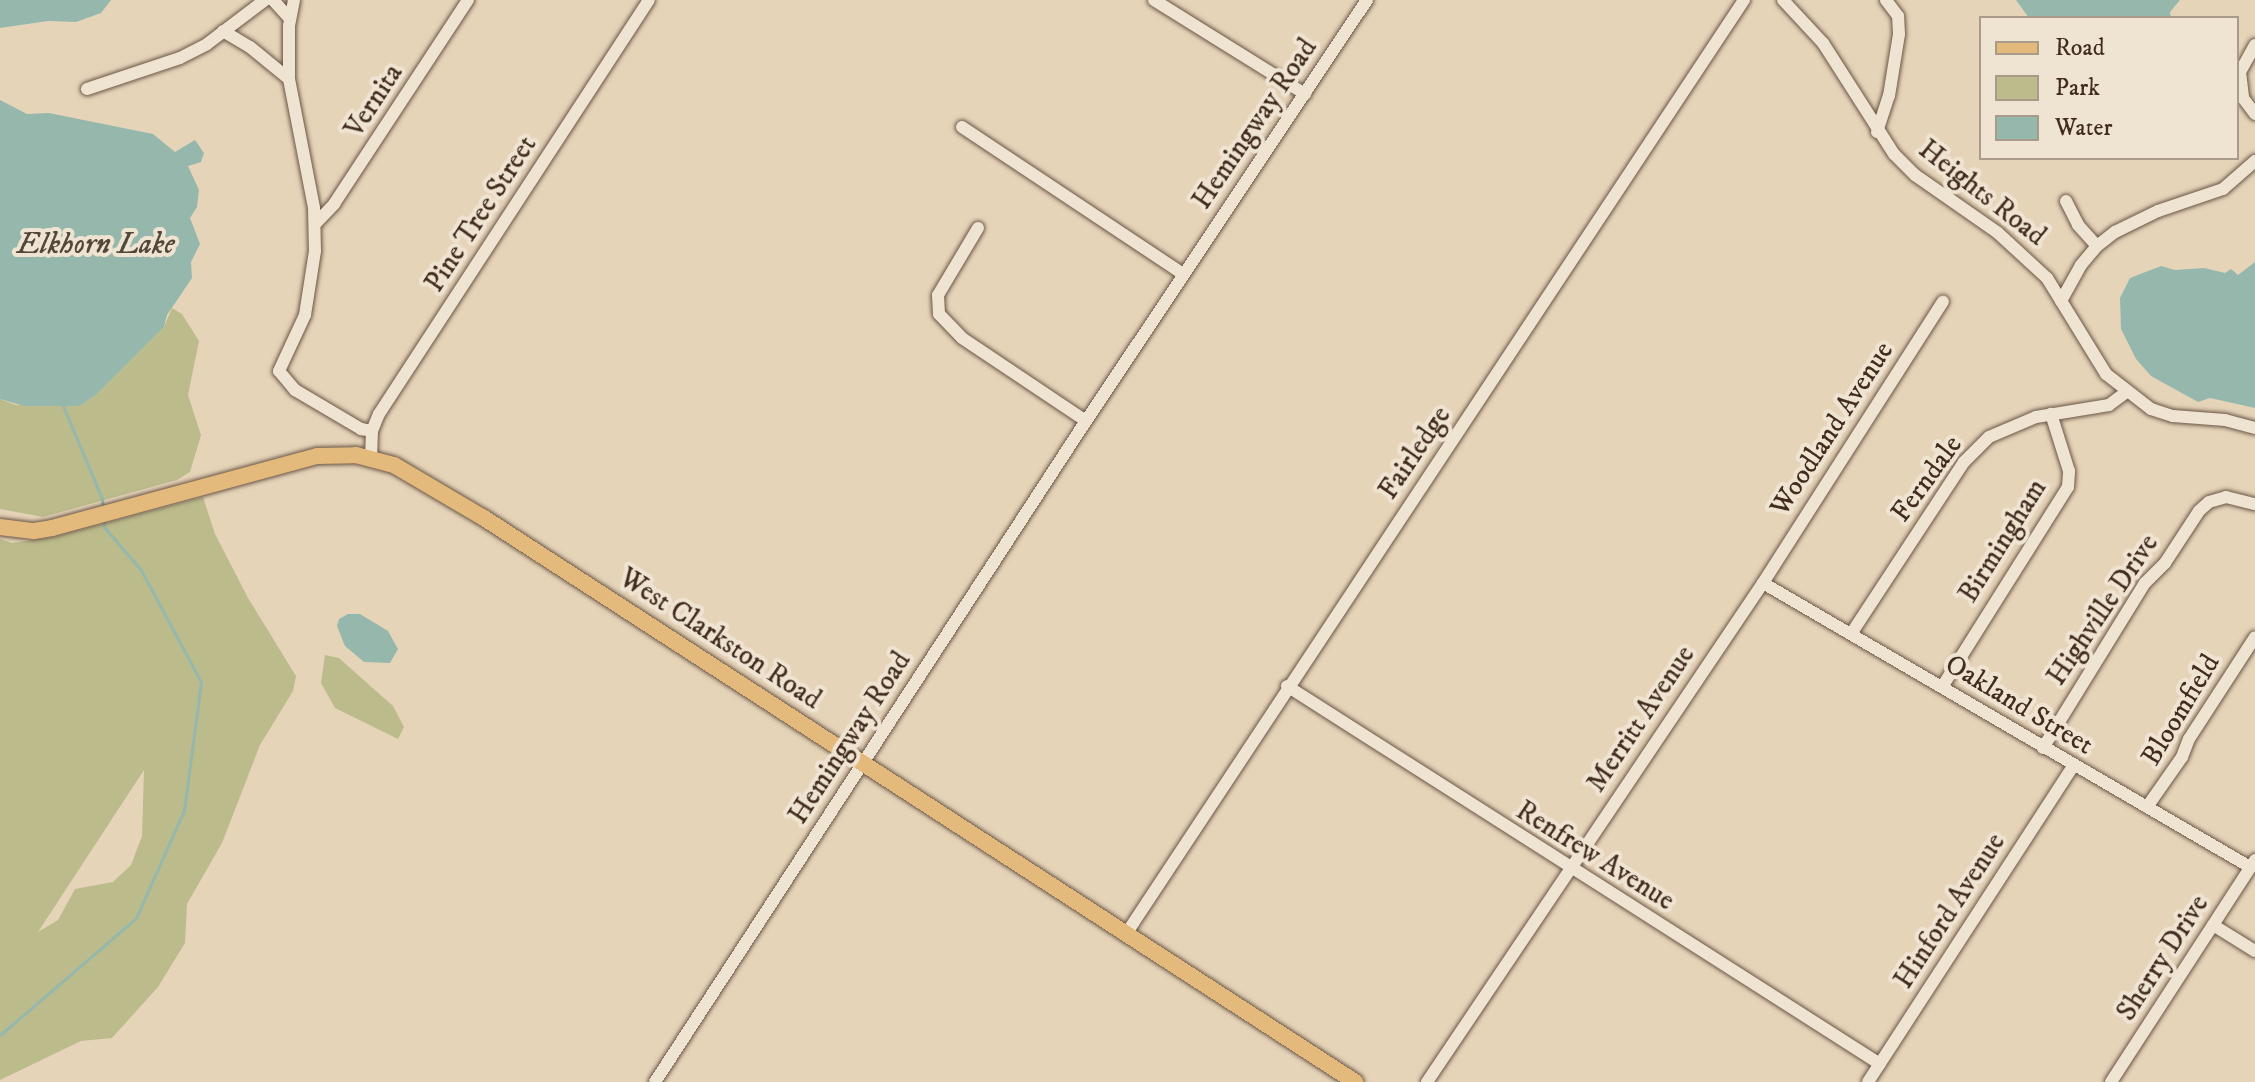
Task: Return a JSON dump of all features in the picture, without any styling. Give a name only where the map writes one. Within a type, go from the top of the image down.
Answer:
[{"type":"main road","name":"West Clarkston Road","points":[[0,527],[34,531],[52,528],[294,460],[356,455],[394,465],[431,485],[1355,1082]]},
{"type":"street","points":[[87,89],[134,77],[180,58],[265,0]]},
{"type":"street","points":[[273,0],[290,19]]},
{"type":"street","points":[[294,0],[290,19],[289,79],[315,224],[315,251],[305,315],[279,371],[286,384],[361,429],[372,431]]},
{"type":"street","name":"Vernita","points":[[315,224],[334,204],[468,0]]},
{"type":"street","name":"Pine Tree Street","points":[[371,459],[372,431],[379,414],[649,0]]},
{"type":"street","points":[[1154,0],[1305,94]]},
{"type":"street","name":"Hemingway Road","points":[[655,1082],[1086,421],[1367,0]]},
{"type":"street","name":"Fairledge","points":[[1126,934],[1287,686],[1744,0]]},
{"type":"street","name":"Heights Road","points":[[1783,0],[1823,43],[1877,132],[1915,175],[2031,260],[2061,301],[2106,374],[2151,409],[2173,416],[2225,420],[2255,428]]},
{"type":"street","points":[[1877,132],[1889,96],[1899,34],[1898,16],[1886,0]]},
{"type":"street","points":[[223,31],[250,47],[289,79]]},
{"type":"street","points":[[2255,45],[2240,72],[2243,98],[2255,114]]},
{"type":"street","points":[[962,127],[1183,274]]},
{"type":"street","points":[[2061,301],[2097,246],[2137,220],[2223,189],[2255,161]]},
{"type":"street","points":[[2066,201],[2078,225],[2097,246]]},
{"type":"street","points":[[978,228],[938,295],[939,314],[962,338],[1086,421]]},
{"type":"street","name":"Woodland Avenue","points":[[1763,583],[1943,302]]},
{"type":"street","name":"Ferndale","points":[[1851,634],[1964,462],[1989,437],[2008,426],[2051,414],[2109,405],[2126,392]]},
{"type":"street","name":"Birmingham","points":[[1942,687],[2068,487],[2069,471],[2051,414]]},
{"type":"street","name":"Highville Drive","points":[[2043,748],[2145,583],[2165,563],[2188,525],[2209,502],[2226,497],[2255,504]]},
{"type":"street","name":"Oakland Street","points":[[1763,583],[2073,766],[2253,864]]},
{"type":"street","name":"Merritt Avenue","points":[[1427,1082],[1763,583]]},
{"type":"street","name":"Bloomfield","points":[[2147,807],[2182,757],[2189,739],[2255,637]]},
{"type":"street","name":"Renfrew Avenue","points":[[1287,686],[1880,1064]]},
{"type":"street","name":"Hinford Avenue","points":[[1868,1082],[2073,766]]},
{"type":"street","name":"Sherry Drive","points":[[2111,1082],[2253,864]]},
{"type":"street","points":[[2213,925],[2255,951]]},
{"type":"green space","points":[[172,308],[182,314],[199,341],[188,395],[201,435],[190,472],[177,480],[43,517],[0,509],[0,399],[16,405],[80,406],[97,394],[164,327]]},
{"type":"green space","points":[[203,497],[215,534],[248,598],[296,676],[293,691],[260,745],[222,843],[187,904],[185,943],[158,987],[112,1038],[81,1041],[0,1080],[0,539],[12,543],[54,537]],"holes":[[[144,770],[142,836],[131,865],[113,882],[75,889],[58,920],[38,932]]]},
{"type":"green space","points":[[325,655],[339,658],[393,706],[404,727],[398,739],[335,708],[321,683]]},
{"type":"water","points":[[0,0],[111,0],[101,13],[76,22],[48,21],[0,28]]},
{"type":"water","points":[[2016,0],[2180,0],[2170,12],[2171,16],[2028,16]]},
{"type":"water","name":"Elkhorn Lake","points":[[0,100],[27,114],[49,113],[153,134],[175,152],[195,140],[204,153],[201,162],[188,166],[199,190],[197,207],[190,218],[200,244],[191,262],[192,278],[167,315],[164,327],[97,394],[80,406],[24,406],[0,399]]},
{"type":"water","points":[[2255,262],[2255,408],[2210,398],[2198,402],[2151,376],[2136,359],[2121,329],[2120,298],[2130,278],[2161,266],[2175,270],[2204,268],[2225,273],[2231,269],[2238,275]]},
{"type":"water","points":[[348,614],[360,614],[388,631],[398,649],[390,663],[364,662],[345,646],[337,626],[339,619]]},
{"type":"waterway","points":[[63,406],[102,499],[103,510]]},
{"type":"waterway","points":[[0,1035],[136,918],[184,810],[201,682],[141,570],[104,527],[104,522]]}]
